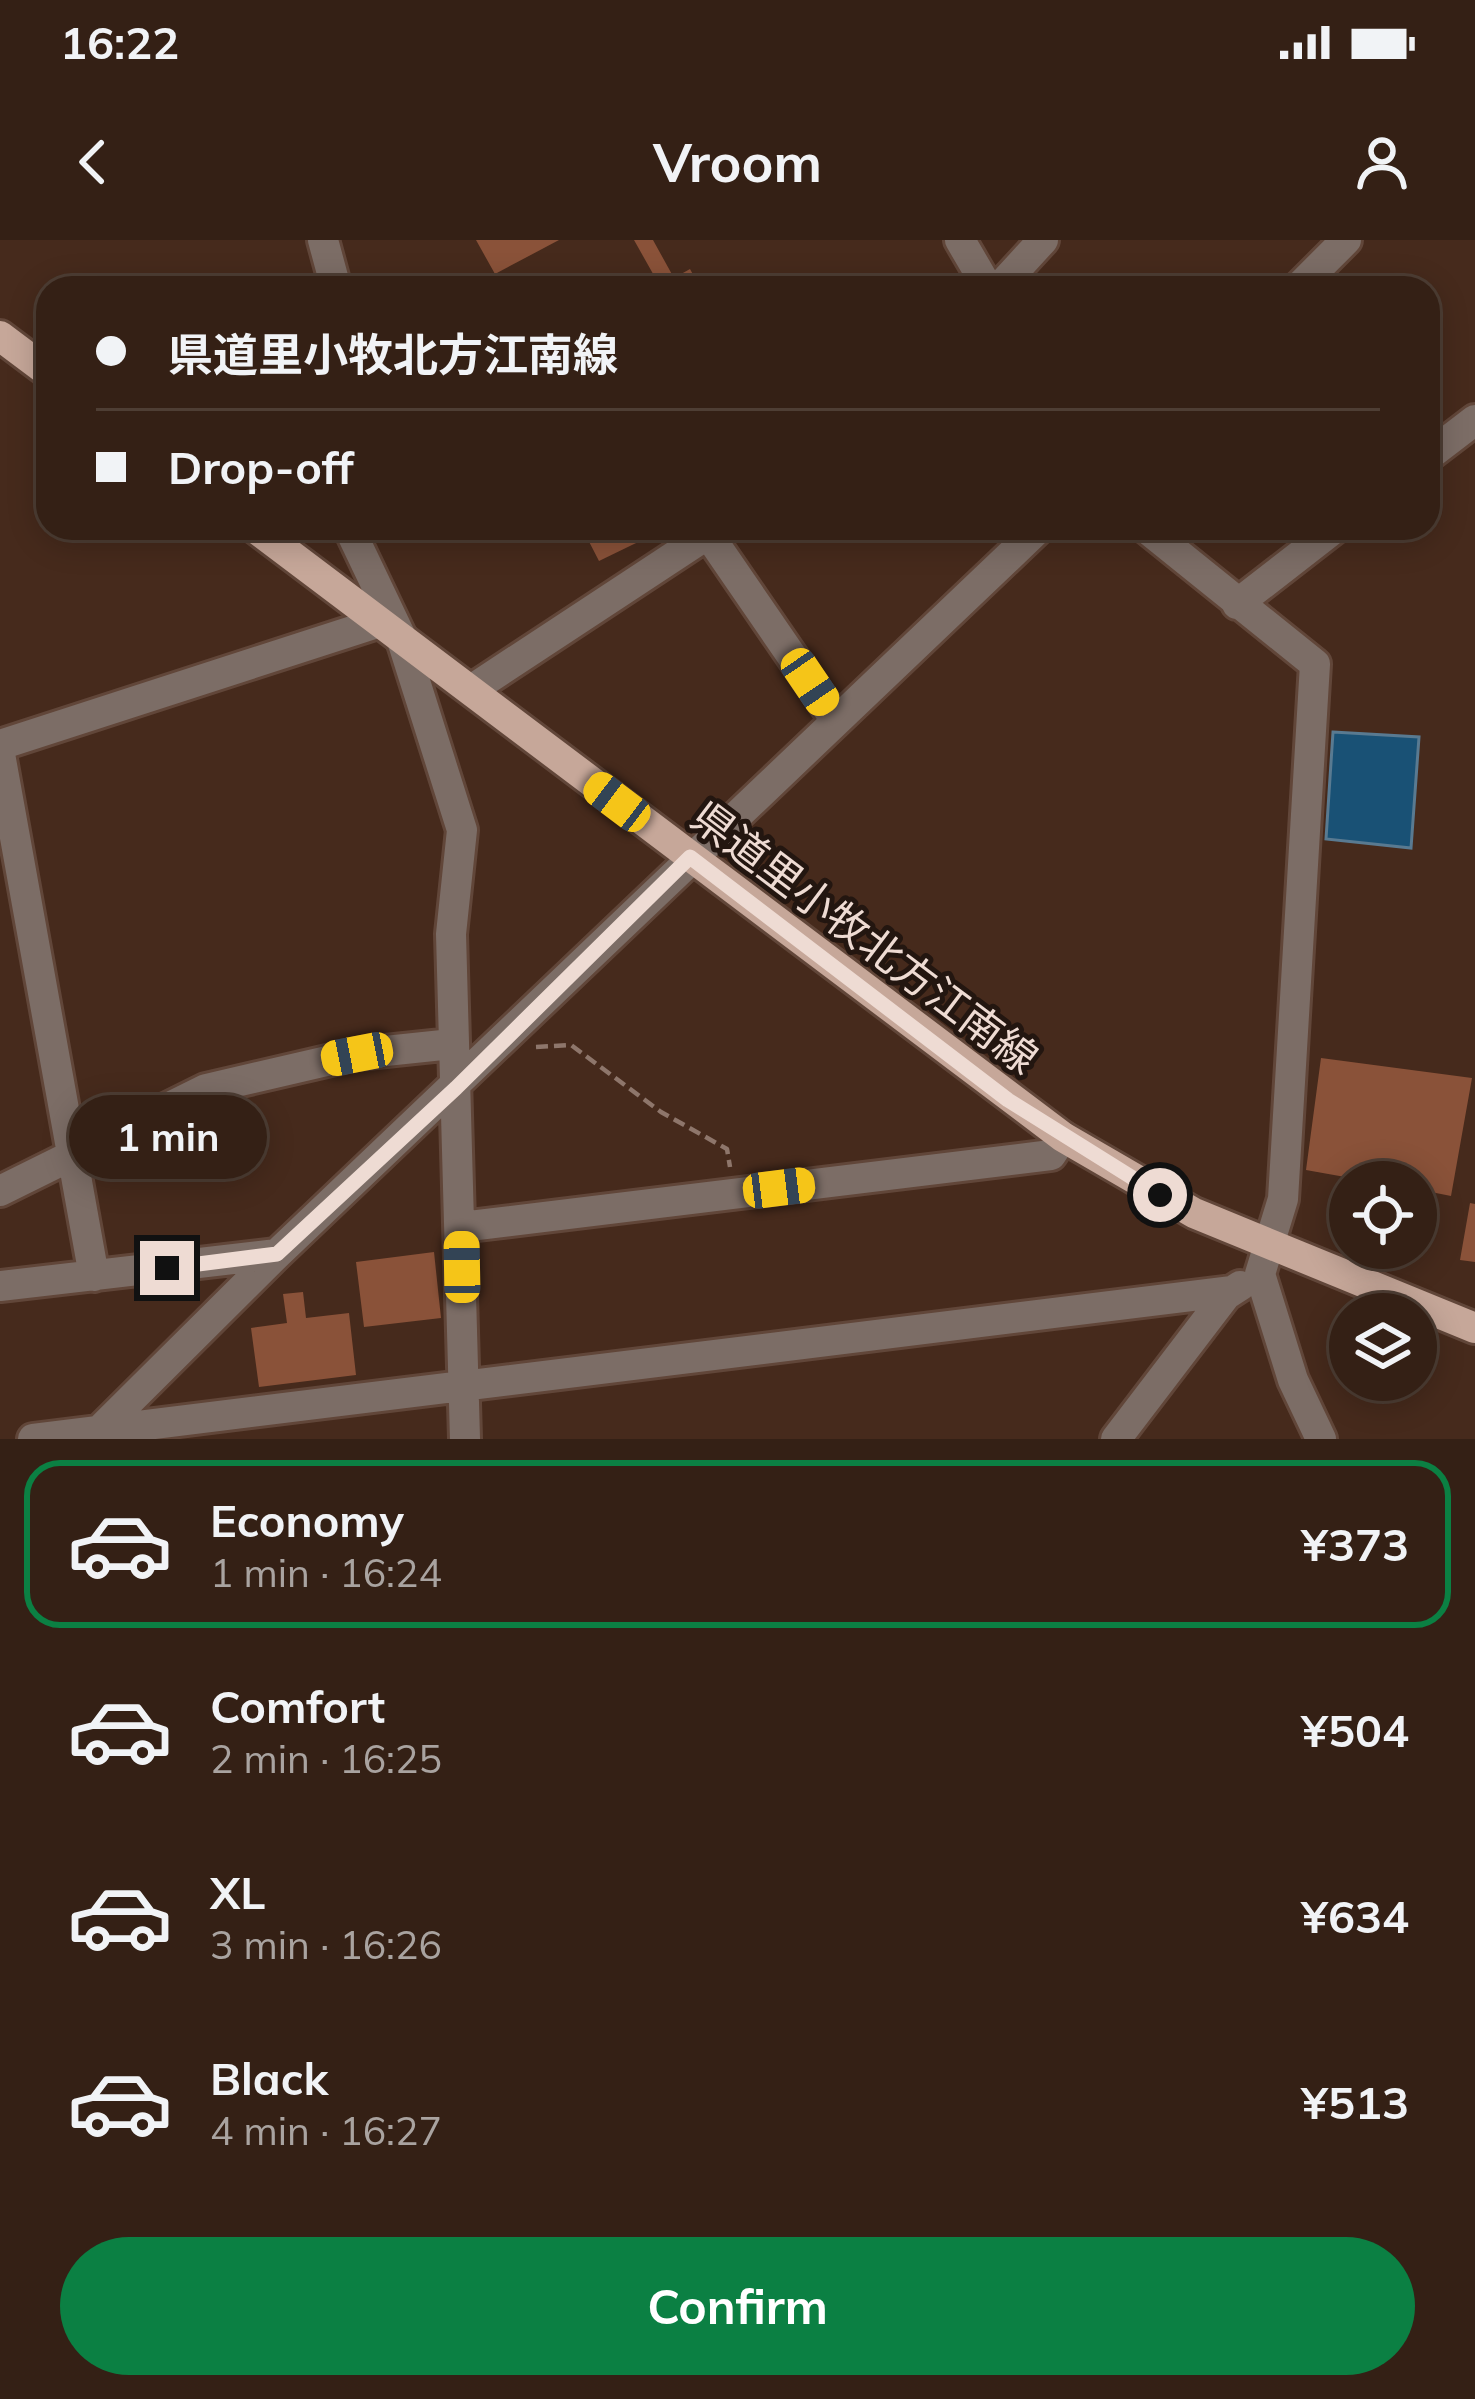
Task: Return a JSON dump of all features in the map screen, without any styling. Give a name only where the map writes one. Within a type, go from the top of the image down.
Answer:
[{"type":"main road","points":[[0,336],[36,363]]},
{"type":"main road","name":"県道里小牧北方江南線","points":[[271,540],[1063,1137],[1266,1261],[1475,1328]]},
{"type":"street","points":[[323,240],[333,276]]},
{"type":"street","points":[[960,240],[981,276]]},
{"type":"street","points":[[1010,276],[1043,240]]},
{"type":"street","points":[[1310,276],[1344,240]]},
{"type":"street","points":[[1440,447],[1475,420]]},
{"type":"street","points":[[355,540],[462,830],[451,934],[465,1439]]},
{"type":"street","points":[[471,690],[699,540]]},
{"type":"street","points":[[712,540],[835,719]]},
{"type":"street","points":[[96,1434],[690,857],[1026,540]]},
{"type":"street","points":[[1160,540],[1315,664],[1283,1199],[1266,1261],[1293,1380],[1321,1439]]},
{"type":"street","points":[[1237,604],[1320,540]]},
{"type":"street","points":[[94,1276],[0,750],[390,629]]},
{"type":"street","points":[[0,1191],[206,1089],[357,1054],[452,1044]]},
{"type":"street","points":[[461,1227],[1051,1155],[1063,1137]]},
{"type":"street","points":[[0,1286],[277,1254]]},
{"type":"street","points":[[1116,1439],[1232,1291],[1266,1261]]},
{"type":"street","points":[[33,1439],[1232,1291]]},
{"type":"path","points":[[509,1037],[530,1048],[571,1046],[662,1112],[728,1149],[734,1194]]},
{"type":"water","points":[[1333,732],[1419,737],[1411,848],[1326,839]]},
{"type":"building","points":[[476,240],[559,240],[495,274]]},
{"type":"building","points":[[634,240],[653,240],[673,276],[654,276]]},
{"type":"building","points":[[588,540],[642,540],[599,561]]},
{"type":"building","points":[[1321,1058],[1472,1078],[1451,1196],[1437,1193],[1437,1161],[1329,1161],[1329,1174],[1306,1170]]},
{"type":"building","points":[[1470,1203],[1475,1204],[1475,1262],[1460,1260]]},
{"type":"building","points":[[434,1252],[441,1318],[364,1327],[356,1262]]},
{"type":"building","points":[[303,1292],[306,1318],[349,1313],[356,1375],[259,1387],[251,1328],[287,1323],[283,1294]]},
{"type":"route","points":[[167,1268],[277,1254],[567,982],[690,857],[1008,1100],[1160,1195]]}]
